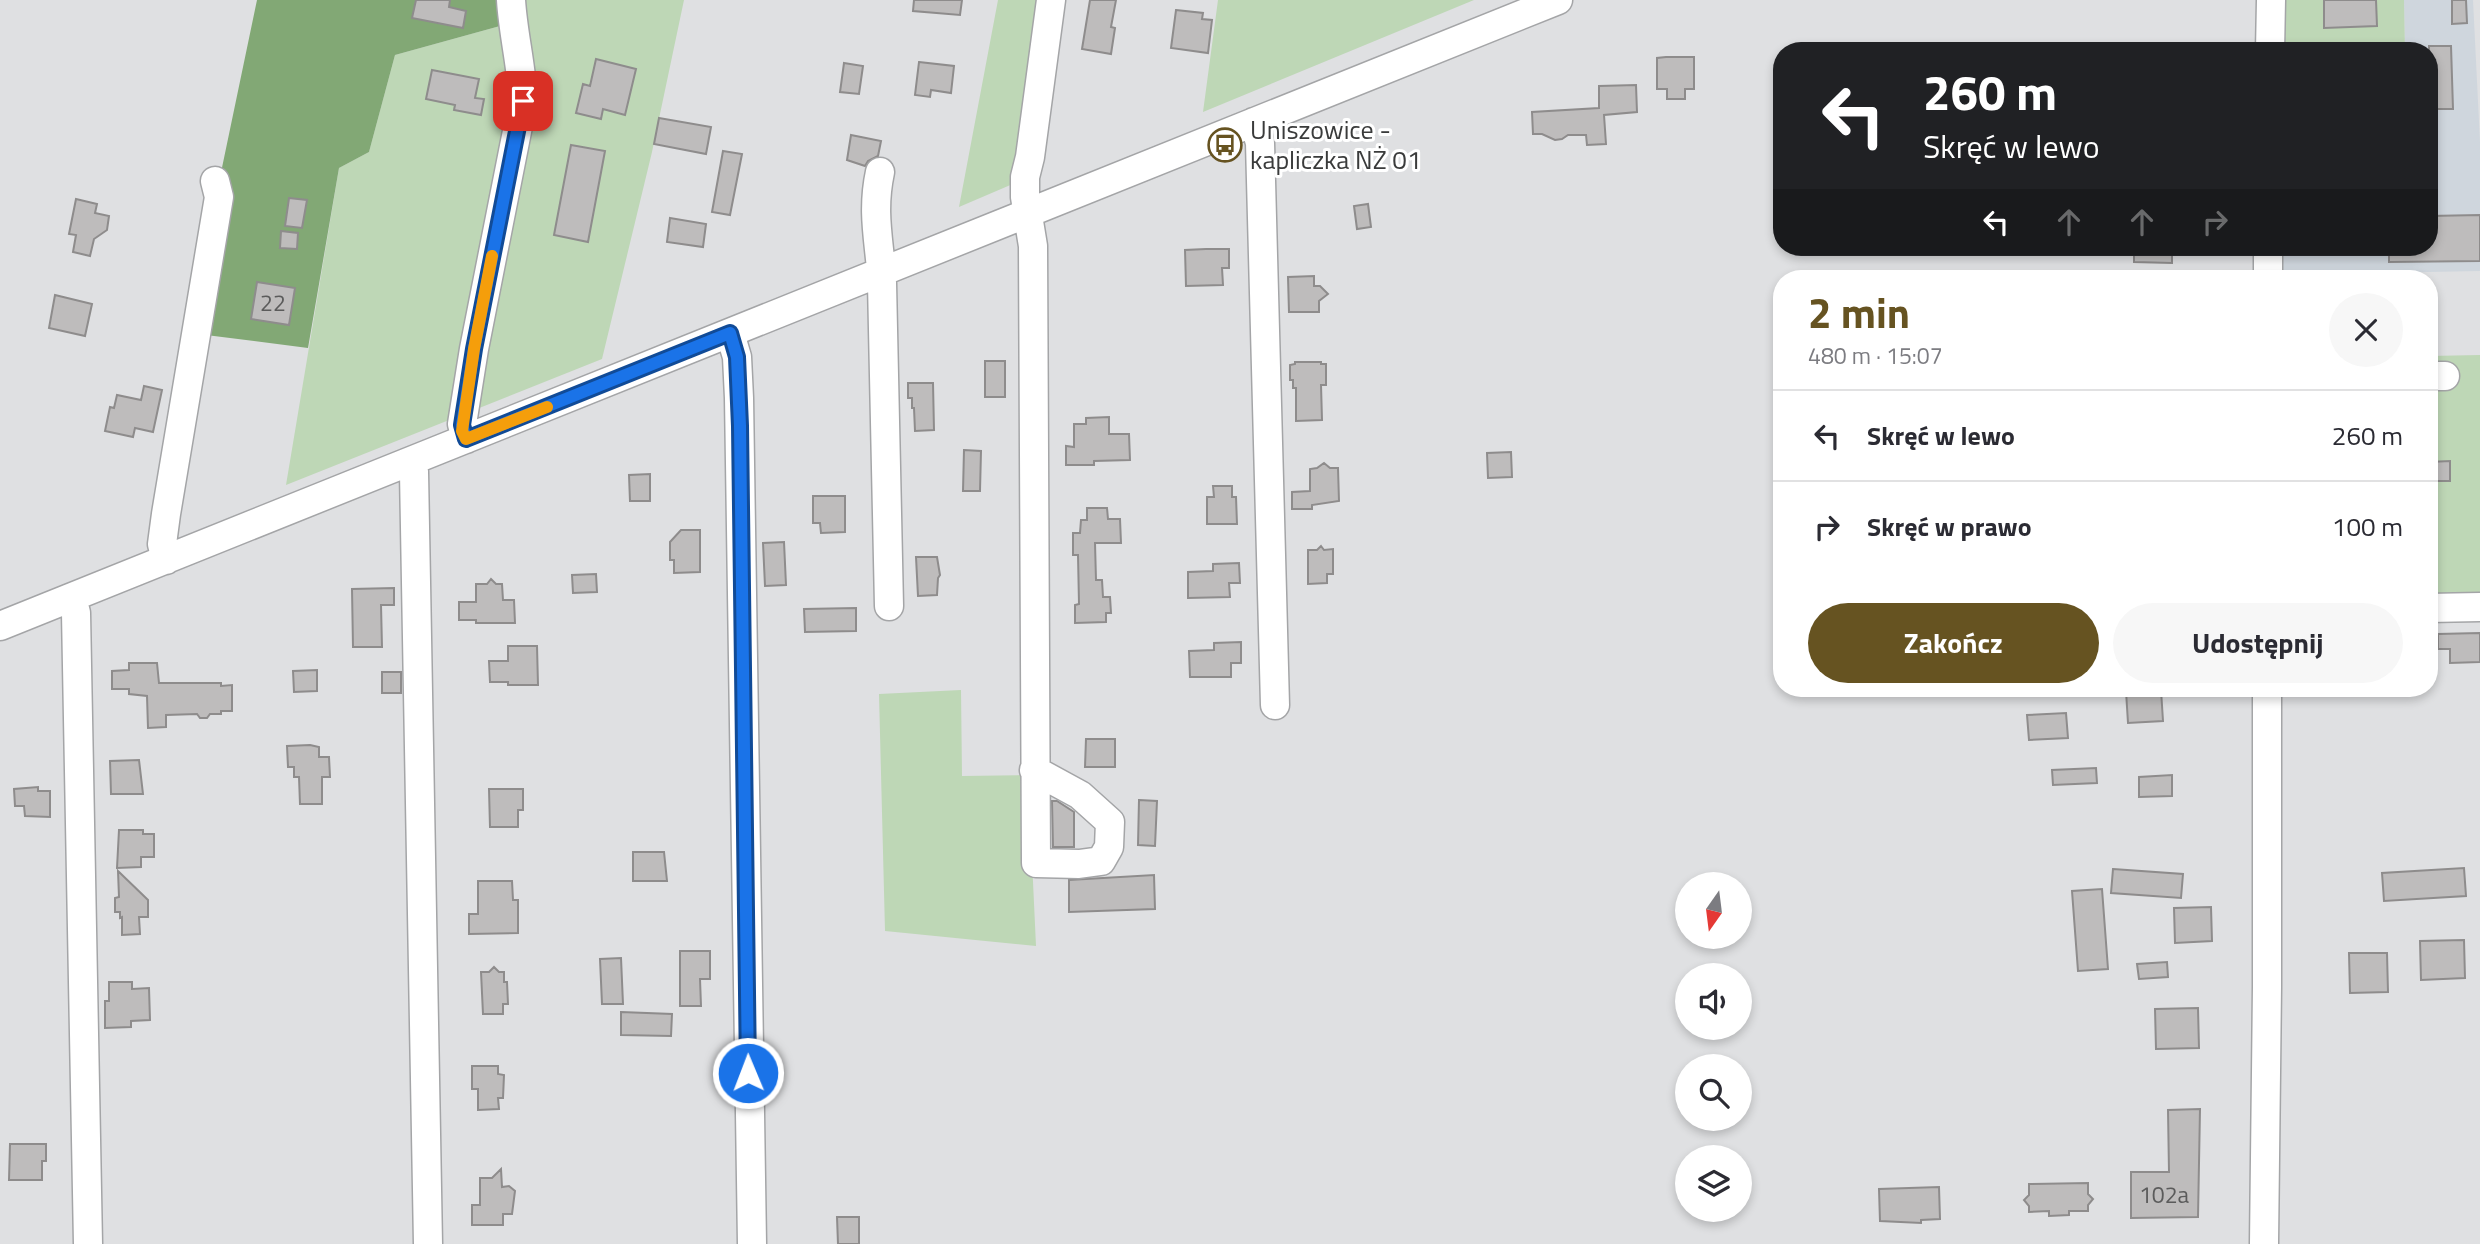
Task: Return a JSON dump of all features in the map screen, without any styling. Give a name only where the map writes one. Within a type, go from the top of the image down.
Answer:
[{"type":"street","points":[[466,439],[462,425],[474,349],[523,101],[511,0]]},
{"type":"street","points":[[1034,770],[1034,246],[1025,177],[1030,158],[1051,0]]},
{"type":"street","points":[[0,626],[1558,0]]},
{"type":"street","points":[[2270,42],[2271,0]]},
{"type":"street","points":[[1254,122],[1261,143],[1275,705]]},
{"type":"street","points":[[880,172],[876,188],[875,232],[881,272],[889,606]]},
{"type":"street","points":[[166,560],[162,544],[164,526],[219,197],[215,181]]},
{"type":"street","points":[[730,333],[737,357],[740,412],[752,1244]]},
{"type":"street","points":[[412,461],[428,1244]]},
{"type":"street","points":[[72,597],[76,613],[88,1244]]},
{"type":"street","points":[[2438,608],[2480,607]]},
{"type":"street","points":[[2264,1244],[2267,697]]},
{"type":"shaded area","points":[[2404,0],[2473,0],[2480,142],[2480,271],[2268,270],[2268,256],[2438,256],[2438,42],[2405,42]]},
{"type":"green space","points":[[257,0],[499,0],[500,26],[395,55],[369,152],[339,168],[308,348],[206,335],[219,182]]},
{"type":"green space","points":[[523,0],[684,0],[652,152],[602,359],[286,485],[339,168],[369,152],[395,55],[500,26],[522,76],[502,120],[523,124]]},
{"type":"green space","points":[[998,0],[1054,0],[1027,178],[959,207]]},
{"type":"green space","points":[[1218,0],[1474,0],[1203,112]]},
{"type":"green space","points":[[2270,0],[2404,0],[2405,42],[2270,42]]},
{"type":"green space","points":[[2480,355],[2480,598],[2438,599],[2438,356]]},
{"type":"green space","points":[[961,690],[962,776],[1028,775],[1036,946],[885,931],[879,694]]},
{"type":"building","points":[[416,0],[450,0],[449,7],[466,11],[463,28],[412,18]]},
{"type":"building","points":[[914,0],[962,0],[960,15],[913,11]]},
{"type":"building","points":[[1090,0],[1116,0],[1111,27],[1115,28],[1111,54],[1082,49]]},
{"type":"building","points":[[2324,0],[2376,0],[2377,26],[2324,28]]},
{"type":"building","points":[[2452,0],[2466,0],[2467,23],[2452,24]]},
{"type":"building","points":[[1176,10],[1203,13],[1202,19],[1212,20],[1208,53],[1171,48]]},
{"type":"building","points":[[2438,46],[2451,46],[2453,109],[2438,109]]},
{"type":"building","points":[[1694,57],[1694,89],[1685,89],[1685,99],[1667,99],[1667,89],[1657,89],[1657,58]]},
{"type":"building","points":[[596,59],[636,69],[625,115],[603,109],[601,119],[576,113],[583,84],[590,86]]},
{"type":"building","points":[[919,62],[954,66],[951,93],[931,90],[930,97],[915,95]]},
{"type":"building","points":[[844,63],[863,66],[859,94],[840,92]]},
{"type":"building","points":[[432,70],[479,79],[475,98],[484,99],[481,115],[454,110],[455,105],[426,99]]},
{"type":"building","points":[[1636,85],[1637,112],[1604,115],[1606,144],[1587,145],[1586,135],[1568,135],[1555,140],[1542,134],[1533,134],[1532,112],[1599,108],[1599,86]]},
{"type":"building","points":[[659,118],[711,127],[706,154],[654,144]]},
{"type":"building","points":[[851,135],[881,141],[878,156],[868,161],[865,166],[847,160]]},
{"type":"building","points":[[571,145],[605,151],[588,242],[554,235]]},
{"type":"building","points":[[723,151],[742,154],[730,215],[712,212]]},
{"type":"building","points":[[289,198],[307,200],[302,228],[285,226]]},
{"type":"building","points":[[76,199],[97,204],[95,213],[109,216],[107,230],[94,239],[90,256],[73,252],[76,235],[69,234]]},
{"type":"building","points":[[1368,204],[1371,227],[1357,229],[1354,206]]},
{"type":"building","points":[[2480,215],[2480,261],[2389,262],[2389,256],[2438,256],[2438,216]]},
{"type":"building","points":[[670,218],[706,224],[703,247],[667,242]]},
{"type":"building","points":[[281,231],[298,233],[297,249],[280,248]]},
{"type":"building","points":[[1229,249],[1229,268],[1222,268],[1223,285],[1186,286],[1185,250]]},
{"type":"building","points":[[2134,256],[2172,256],[2172,263],[2134,262]]},
{"type":"building","points":[[1314,276],[1314,286],[1320,286],[1328,294],[1319,301],[1319,312],[1289,312],[1288,277]]},
{"type":"building","points":[[257,282],[295,288],[289,325],[251,319]]},
{"type":"building","points":[[55,295],[92,304],[85,336],[49,328]]},
{"type":"building","points":[[985,361],[1005,361],[1005,397],[985,397]]},
{"type":"building","points":[[1295,362],[1326,364],[1326,385],[1321,385],[1322,420],[1296,421],[1296,388],[1293,388],[1293,380],[1290,380],[1290,365]]},
{"type":"building","points":[[908,383],[933,383],[934,430],[915,431],[914,408],[912,398],[908,398]]},
{"type":"building","points":[[144,386],[162,390],[153,432],[135,428],[133,437],[105,431],[110,407],[114,408],[117,395],[141,400]]},
{"type":"building","points":[[1109,417],[1109,434],[1129,434],[1130,460],[1094,461],[1094,465],[1066,465],[1066,446],[1074,447],[1074,424],[1086,424],[1086,418]]},
{"type":"building","points":[[964,450],[981,451],[980,491],[963,491]]},
{"type":"building","points":[[1511,452],[1512,477],[1488,478],[1487,453]]},
{"type":"building","points":[[2450,461],[2450,481],[2438,481],[2438,462]]},
{"type":"building","points":[[1324,463],[1330,468],[1338,468],[1339,501],[1312,505],[1312,509],[1292,509],[1292,492],[1310,491],[1310,469]]},
{"type":"building","points":[[650,474],[650,501],[630,501],[629,475]]},
{"type":"building","points":[[1213,486],[1232,486],[1232,497],[1236,497],[1237,524],[1207,524],[1207,497],[1214,497]]},
{"type":"building","points":[[813,496],[845,496],[845,532],[821,533],[820,523],[813,523]]},
{"type":"building","points":[[1087,508],[1107,508],[1108,519],[1120,519],[1121,543],[1095,543],[1096,580],[1102,580],[1103,597],[1110,597],[1111,613],[1106,613],[1106,622],[1075,623],[1075,605],[1079,604],[1078,555],[1073,555],[1073,533],[1080,533],[1081,520],[1087,520]]},
{"type":"building","points":[[681,530],[700,530],[700,572],[674,573],[674,560],[670,560],[670,542]]},
{"type":"building","points":[[784,542],[786,585],[765,586],[763,543]]},
{"type":"building","points":[[1321,546],[1324,550],[1333,549],[1333,574],[1327,574],[1327,583],[1308,584],[1308,550],[1317,550]]},
{"type":"building","points":[[916,557],[937,557],[940,575],[937,595],[918,596]]},
{"type":"building","points":[[1239,563],[1240,583],[1229,583],[1230,597],[1188,598],[1188,572],[1213,571],[1213,564]]},
{"type":"building","points":[[596,574],[597,592],[573,593],[572,575]]},
{"type":"building","points":[[491,579],[496,584],[502,584],[503,600],[514,600],[515,623],[459,620],[459,602],[476,602],[476,584],[487,584]]},
{"type":"building","points":[[394,588],[394,605],[381,605],[382,647],[353,647],[352,589]]},
{"type":"building","points":[[856,608],[856,631],[805,632],[804,609]]},
{"type":"building","points":[[2480,633],[2480,662],[2450,663],[2450,649],[2438,649],[2438,634]]},
{"type":"building","points":[[1241,642],[1241,663],[1231,663],[1231,677],[1190,677],[1189,651],[1214,650],[1214,643]]},
{"type":"building","points":[[508,646],[537,646],[538,685],[490,682],[489,661],[508,661]]},
{"type":"building","points":[[129,663],[157,663],[159,683],[232,685],[232,711],[210,714],[207,718],[200,718],[197,714],[166,715],[166,727],[148,728],[147,696],[129,694],[129,689],[112,689],[112,671],[129,670]]},
{"type":"building","points":[[317,670],[317,691],[294,692],[293,671]]},
{"type":"building","points":[[382,672],[401,672],[401,693],[382,693]]},
{"type":"building","points":[[2126,697],[2161,697],[2163,721],[2128,723]]},
{"type":"building","points":[[2066,713],[2068,738],[2029,740],[2027,715]]},
{"type":"building","points":[[1086,739],[1115,739],[1115,767],[1085,767]]},
{"type":"building","points":[[287,746],[319,747],[319,757],[329,757],[330,777],[322,777],[322,804],[300,804],[299,777],[294,777],[294,767],[288,767]]},
{"type":"building","points":[[139,760],[143,794],[111,794],[110,761]]},
{"type":"building","points":[[2096,768],[2097,783],[2053,785],[2052,770]]},
{"type":"building","points":[[2172,775],[2172,796],[2139,797],[2139,777]]},
{"type":"building","points":[[38,787],[38,791],[50,791],[50,817],[25,816],[24,806],[15,806],[14,789]]},
{"type":"building","points":[[489,789],[523,789],[523,810],[518,810],[518,827],[490,827]]},
{"type":"building","points":[[1139,800],[1157,801],[1155,846],[1138,845]]},
{"type":"building","points":[[1052,801],[1057,801],[1074,812],[1074,847],[1053,847]]},
{"type":"building","points":[[119,830],[143,830],[143,834],[154,834],[154,857],[141,857],[141,867],[117,868]]},
{"type":"building","points":[[633,852],[664,852],[667,881],[633,881]]},
{"type":"building","points":[[2464,868],[2466,896],[2384,901],[2382,873]]},
{"type":"building","points":[[2113,869],[2183,874],[2181,898],[2111,893]]},
{"type":"building","points":[[118,871],[148,900],[148,917],[139,917],[140,934],[122,935],[122,917],[120,918],[120,912],[115,912],[115,898],[119,897]]},
{"type":"building","points":[[1154,875],[1155,909],[1069,912],[1069,880]]},
{"type":"building","points":[[478,881],[512,881],[513,900],[518,900],[518,933],[469,934],[469,914],[478,914]]},
{"type":"building","points":[[2102,889],[2108,969],[2078,971],[2072,891]]},
{"type":"building","points":[[2211,907],[2212,941],[2175,943],[2174,908]]},
{"type":"building","points":[[2464,940],[2465,978],[2421,980],[2420,941]]},
{"type":"building","points":[[680,951],[710,951],[710,979],[700,979],[701,1006],[680,1006]]},
{"type":"building","points":[[2349,953],[2387,953],[2388,992],[2350,993]]},
{"type":"building","points":[[621,958],[623,1004],[602,1004],[600,959]]},
{"type":"building","points":[[2167,962],[2168,977],[2139,979],[2137,964]]},
{"type":"building","points":[[494,967],[499,972],[504,972],[508,1004],[503,1004],[503,1014],[483,1014],[481,972],[489,972]]},
{"type":"building","points":[[109,982],[132,982],[132,989],[149,988],[150,1020],[131,1021],[131,1027],[105,1028],[105,1001],[109,1001]]},
{"type":"building","points":[[2198,1008],[2199,1048],[2156,1049],[2155,1009]]},
{"type":"building","points":[[621,1012],[672,1014],[671,1036],[621,1035]]},
{"type":"building","points":[[472,1066],[498,1066],[498,1074],[504,1075],[503,1098],[498,1098],[499,1109],[478,1110],[478,1089],[472,1089]]},
{"type":"building","points":[[2200,1109],[2198,1217],[2131,1218],[2131,1172],[2169,1172],[2168,1110]]},
{"type":"building","points":[[10,1144],[46,1144],[42,1180],[9,1180]]},
{"type":"building","points":[[501,1169],[502,1187],[509,1186],[515,1191],[512,1214],[503,1214],[503,1225],[472,1225],[472,1205],[480,1205],[480,1178],[492,1178]]},
{"type":"building","points":[[2088,1183],[2088,1194],[2093,1199],[2088,1205],[2088,1211],[2069,1211],[2069,1215],[2049,1216],[2049,1211],[2029,1212],[2029,1206],[2024,1200],[2029,1195],[2029,1184]]},
{"type":"building","points":[[1939,1187],[1940,1219],[1921,1220],[1921,1223],[1880,1221],[1879,1189]]},
{"type":"building","points":[[837,1217],[859,1217],[859,1244],[838,1244]]},
{"type":"slow traffic","points":[[492,256],[462,431],[466,439],[547,407]]},
{"type":"place","name":"Uniszowice - kapliczka NŻ 01","points":[[1225,145]]},
{"type":"route","points":[[523,101],[466,394],[462,431],[466,439],[730,333],[736,349],[740,426],[748,1073]]}]
